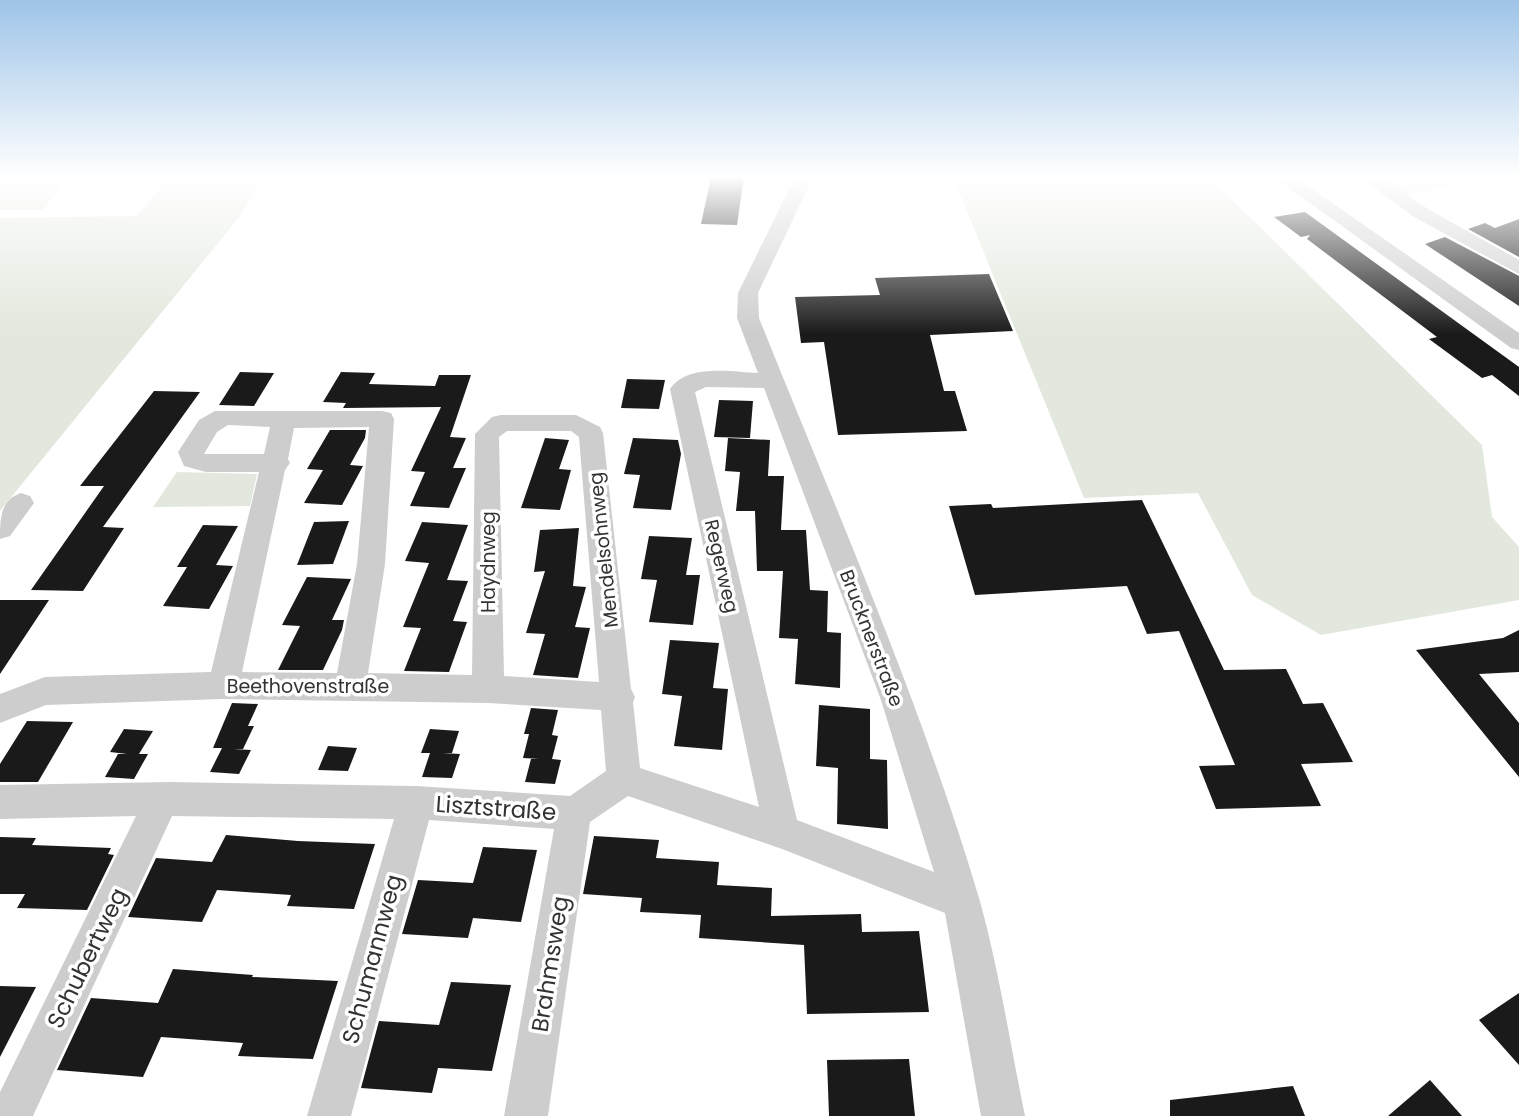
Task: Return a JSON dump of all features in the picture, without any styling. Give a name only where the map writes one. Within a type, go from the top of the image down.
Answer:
[{"type":"street","name":"Brucknerstraße","points":[[779,229],[748,293],[748,318],[897,700],[961,901],[1003,1116]]},
{"type":"street","points":[[1357,229],[1519,343]]},
{"type":"street","points":[[1450,229],[1519,268]]},
{"type":"street","name":"Regerweg","points":[[771,381],[703,379],[682,389],[782,832]]},
{"type":"street","points":[[277,463],[206,463],[193,460],[191,452],[208,426],[224,417],[285,420],[382,419],[371,564],[350,685]]},
{"type":"street","points":[[223,685],[285,420]]},
{"type":"street","name":"Mendelsohnweg","points":[[486,434],[501,423],[576,423],[591,433],[619,697],[624,779]]},
{"type":"street","name":"Haydnweg","points":[[486,434],[488,689]]},
{"type":"street","points":[[0,529],[21,503]]},
{"type":"street","name":"Beethovenstraße","points":[[0,709],[45,691],[223,685],[488,689],[619,697]]},
{"type":"street","points":[[624,779],[782,832],[961,901]]},
{"type":"street","name":"Lisztstraße","points":[[0,802],[162,799],[416,803],[574,813],[624,779]]},
{"type":"street","name":"Schubertweg","points":[[11,1116],[162,799]]},
{"type":"street","name":"Schumannweg","points":[[329,1116],[416,803]]},
{"type":"street","name":"Brahmsweg","points":[[526,1116],[574,813]]},
{"type":"shaded area","points":[[0,229],[229,229],[0,511]]},
{"type":"shaded area","points":[[974,229],[1262,229],[1482,445],[1492,517],[1519,547],[1519,600],[1321,635],[1252,595],[1198,493],[1084,498]]},
{"type":"shaded area","points":[[177,472],[257,474],[250,506],[153,507]]},
{"type":"building","points":[[1290,229],[1329,229],[1519,367],[1519,396],[1492,375],[1482,378],[1429,339],[1437,337],[1307,239],[1310,235],[1301,237]]},
{"type":"building","points":[[1468,229],[1519,229],[1519,257]]},
{"type":"building","points":[[1445,237],[1519,276],[1519,306],[1425,244]]},
{"type":"building","points":[[989,274],[1013,331],[930,335],[944,391],[955,391],[967,431],[838,435],[824,342],[801,343],[795,297],[880,295],[875,278]]},
{"type":"building","points":[[240,372],[274,373],[254,406],[219,405]]},
{"type":"building","points":[[341,372],[375,373],[369,384],[435,386],[439,375],[471,375],[450,437],[466,438],[453,468],[466,468],[449,508],[410,506],[425,472],[411,471],[441,407],[343,408],[346,403],[323,402]]},
{"type":"building","points":[[627,379],[665,380],[659,409],[621,408]]},
{"type":"building","points":[[154,391],[200,392],[103,527],[124,528],[83,591],[31,590],[104,486],[80,486]]},
{"type":"building","points":[[719,400],[753,401],[750,438],[714,437]]},
{"type":"building","points":[[330,430],[366,430],[365,438],[350,465],[363,466],[342,505],[304,503],[323,470],[307,469]]},
{"type":"building","points":[[545,438],[569,440],[559,469],[571,470],[560,510],[521,508]]},
{"type":"building","points":[[633,438],[678,440],[681,454],[671,510],[633,508],[640,475],[624,474]]},
{"type":"building","points":[[728,438],[770,440],[768,476],[784,476],[781,530],[806,530],[810,590],[828,591],[827,632],[841,633],[840,688],[795,684],[798,639],[779,638],[783,571],[757,571],[755,511],[736,511],[740,472],[725,471]]},
{"type":"building","points":[[1142,500],[1224,670],[1286,669],[1303,704],[1323,703],[1353,762],[1301,764],[1321,806],[1216,809],[1199,766],[1235,765],[1179,631],[1147,634],[1127,586],[975,595],[949,506],[991,504],[993,508]]},
{"type":"building","points":[[349,521],[333,564],[297,565],[314,522]]},
{"type":"building","points":[[422,522],[468,525],[447,580],[468,581],[453,621],[467,622],[449,672],[404,671],[421,628],[403,627],[429,563],[405,561]]},
{"type":"building","points":[[203,525],[238,526],[216,565],[233,566],[209,609],[163,606],[187,567],[177,567]]},
{"type":"building","points":[[579,528],[573,586],[586,587],[575,627],[590,628],[578,678],[533,675],[545,634],[526,633],[545,571],[534,572],[540,530]]},
{"type":"building","points":[[649,536],[692,538],[686,575],[700,575],[693,625],[649,622],[657,580],[641,579]]},
{"type":"building","points":[[307,577],[351,579],[332,620],[344,620],[342,630],[323,670],[278,670],[300,626],[282,625]]},
{"type":"building","points":[[0,600],[49,600],[0,674]]},
{"type":"building","points":[[1519,630],[1519,672],[1479,674],[1519,723],[1519,777],[1416,650],[1503,638]]},
{"type":"building","points":[[670,640],[719,643],[713,688],[728,689],[722,750],[674,746],[682,696],[662,694]]},
{"type":"building","points":[[232,703],[258,704],[248,726],[254,726],[243,749],[234,749],[251,750],[239,774],[210,772],[222,748],[213,748]]},
{"type":"building","points":[[819,705],[870,709],[870,759],[887,760],[888,829],[837,824],[838,768],[816,766]]},
{"type":"building","points":[[531,708],[558,710],[552,735],[558,736],[552,759],[561,760],[555,784],[525,782],[531,759],[539,759],[523,758],[529,734],[524,734]]},
{"type":"building","points":[[27,721],[73,722],[38,782],[0,782],[0,764]]},
{"type":"building","points":[[124,729],[153,731],[139,754],[148,754],[134,779],[105,777],[118,754],[127,754],[110,752]]},
{"type":"building","points":[[430,729],[459,731],[452,753],[443,753],[460,754],[452,778],[422,777],[430,753],[421,753]]},
{"type":"building","points":[[328,746],[357,748],[348,771],[318,770]]},
{"type":"building","points":[[226,835],[375,844],[354,909],[287,906],[291,895],[217,890],[202,922],[128,917],[156,858],[212,862]]},
{"type":"building","points":[[594,836],[659,840],[656,858],[719,862],[717,885],[772,888],[771,916],[861,914],[862,932],[919,931],[929,1012],[807,1014],[804,945],[699,938],[701,915],[640,912],[642,898],[583,894]]},
{"type":"building","points":[[0,837],[36,838],[32,845],[111,848],[108,854],[114,855],[87,910],[17,908],[25,894],[0,894]]},
{"type":"building","points":[[483,847],[537,850],[521,922],[473,918],[468,938],[402,934],[418,880],[473,883]]},
{"type":"building","points":[[173,969],[253,975],[252,977],[338,981],[313,1059],[238,1056],[243,1043],[161,1037],[143,1077],[57,1070],[91,998],[158,1003]]},
{"type":"building","points":[[451,982],[511,985],[492,1071],[438,1068],[432,1093],[361,1088],[379,1021],[439,1025]]},
{"type":"building","points":[[0,986],[36,987],[0,1057]]},
{"type":"building","points":[[1519,993],[1519,1065],[1479,1020]]},
{"type":"building","points":[[909,1059],[915,1116],[829,1116],[827,1060]]},
{"type":"building","points":[[1430,1080],[1462,1116],[1388,1116]]},
{"type":"building","points":[[1293,1086],[1305,1116],[1170,1116],[1170,1100]]}]
